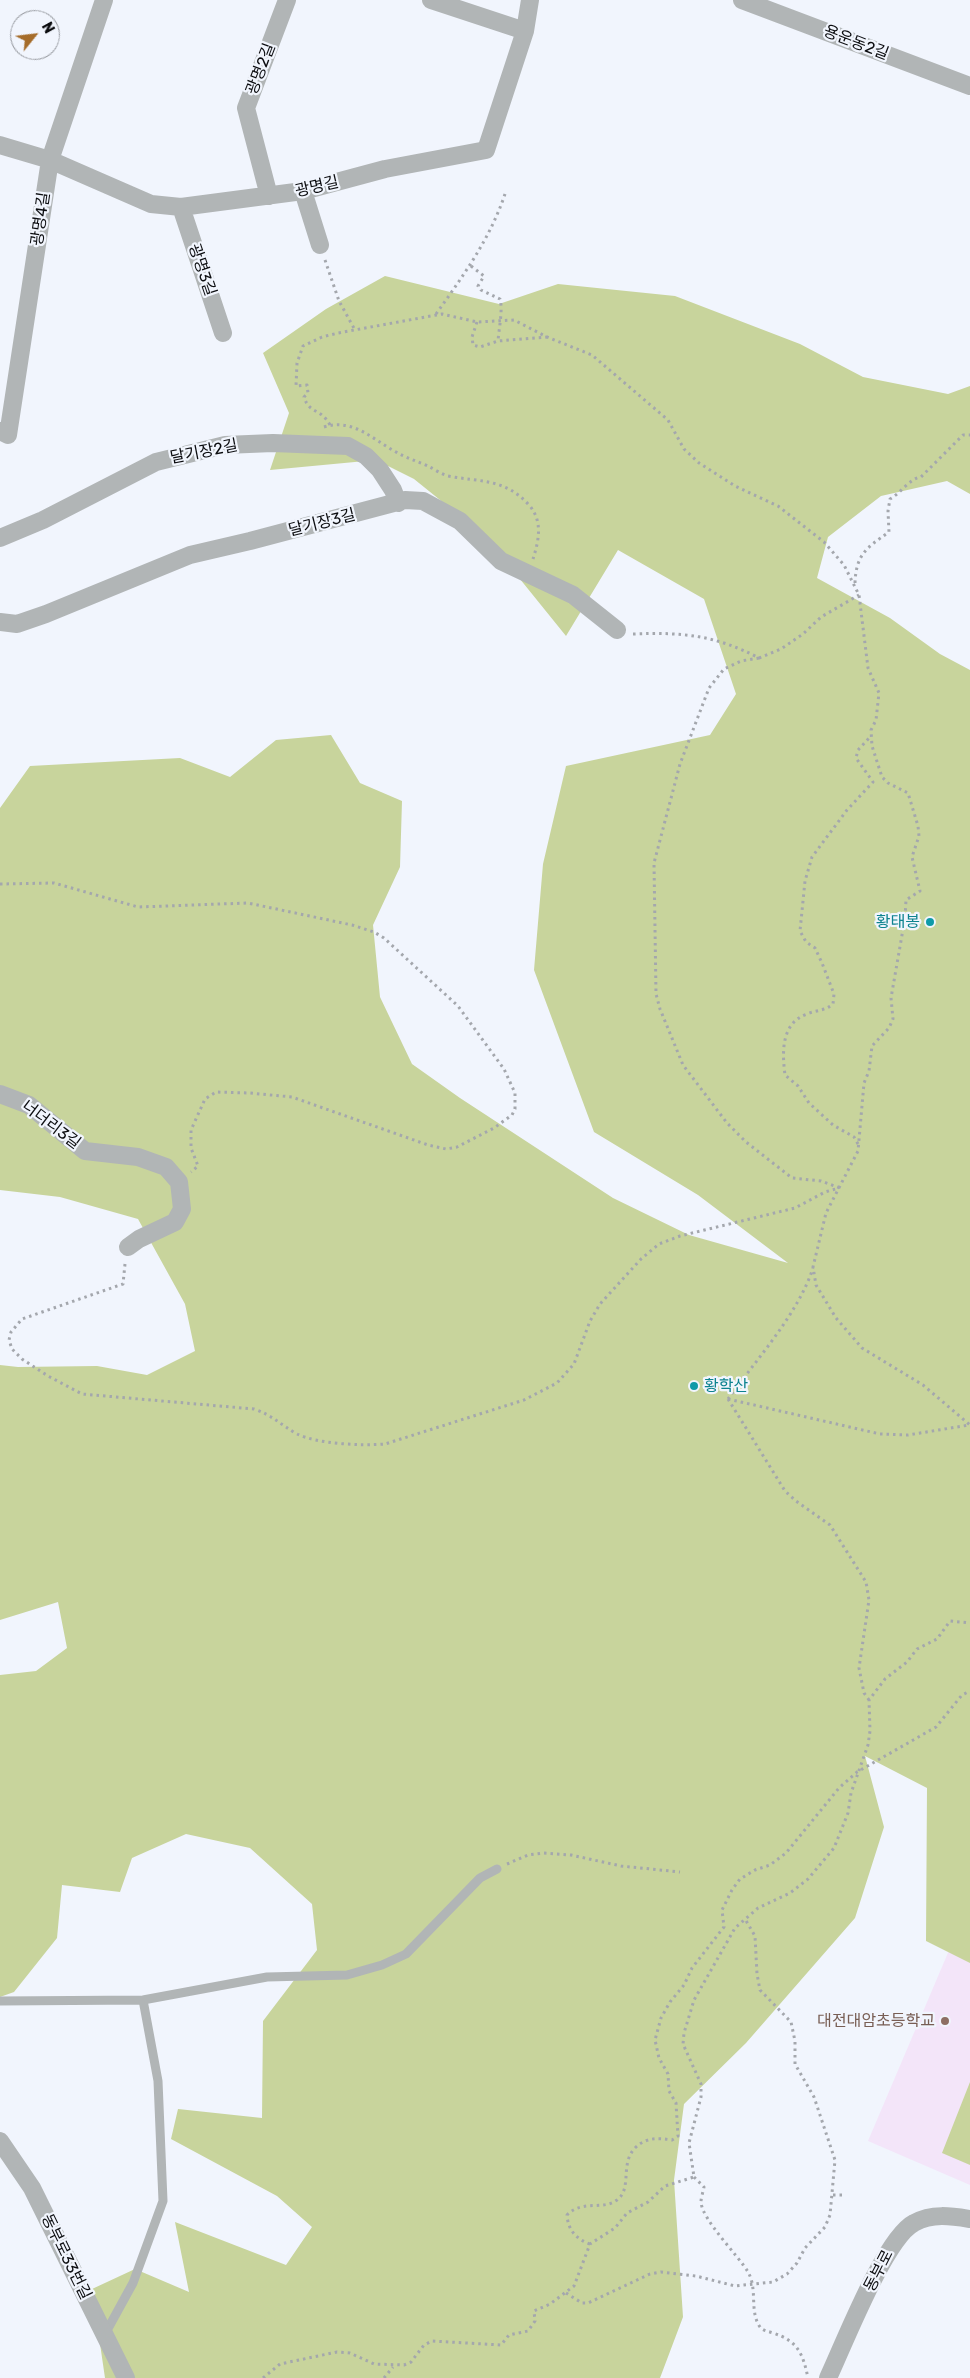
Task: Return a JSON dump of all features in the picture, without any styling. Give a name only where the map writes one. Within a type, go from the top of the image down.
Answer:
[{"type":"street","name":"광명4길","points":[[0,430],[8,435],[50,160],[104,0]]},
{"type":"street","name":"광명2길","points":[[269,196],[246,108],[287,0]]},
{"type":"street","points":[[431,0],[525,31]]},
{"type":"street","name":"광명길","points":[[0,145],[50,160],[151,204],[181,208],[303,191],[385,170],[486,150],[525,31],[530,0]]},
{"type":"street","name":"용운동2길","points":[[742,0],[970,86]]},
{"type":"street","points":[[303,191],[320,245]]},
{"type":"street","name":"광명3길","points":[[181,208],[224,333]]},
{"type":"street","name":"달기장2길","points":[[0,538],[43,520],[156,462],[225,445],[273,443],[348,446],[366,456],[380,470],[393,490],[398,503]]},
{"type":"street","name":"달기장3길","points":[[0,622],[17,624],[46,614],[190,555],[405,500],[423,501],[460,521],[501,561],[573,596],[617,630]]},
{"type":"street","name":"너더리3길","points":[[0,1094],[29,1105],[85,1151],[138,1157],[166,1167],[179,1182]]},
{"type":"street","points":[[128,1247],[139,1239],[176,1222],[182,1208],[179,1182]]},
{"type":"street","name":"동부로33번길","points":[[0,2141],[32,2188],[126,2378]]},
{"type":"street","name":"동부로","points":[[828,2378],[883,2260],[898,2236],[913,2223],[930,2216],[948,2215],[970,2219]]},
{"type":"lane","points":[[0,1999],[143,2000],[267,1977],[347,1975],[382,1965],[406,1954],[480,1878],[497,1869]]},
{"type":"lane","points":[[105,2334],[133,2283],[163,2201],[158,2081],[143,2000]]},
{"type":"path","points":[[436,314],[471,266],[498,216],[504,194]]},
{"type":"path","points":[[320,245],[340,301],[355,330]]},
{"type":"path","points":[[471,266],[484,276],[478,286],[481,290],[500,299],[502,306],[499,319],[498,341]]},
{"type":"path","points":[[330,425],[318,411],[306,406],[304,397],[308,392],[307,385],[296,386],[298,355],[303,346],[313,341],[355,330],[436,314],[455,316],[477,322],[499,319],[514,320],[547,337],[592,354],[668,420],[684,449],[699,463],[735,486],[778,506],[824,542],[844,565],[855,584],[859,595],[868,668],[879,693],[879,708],[871,730],[871,736],[882,777],[888,783],[908,793],[918,826],[919,836],[912,857],[919,879],[920,891],[906,900],[891,998],[893,1020],[890,1028],[872,1046],[869,1071],[864,1084],[858,1151],[826,1213],[806,1290],[728,1399]]},
{"type":"path","points":[[477,322],[472,337],[473,346],[480,347],[498,341],[547,337]]},
{"type":"path","points":[[319,428],[339,423],[351,425],[396,452],[446,475],[496,482],[516,495],[528,505],[539,528],[538,543],[528,574]]},
{"type":"path","points":[[855,584],[856,565],[860,557],[888,532],[890,499],[899,494],[915,477],[921,477],[963,435],[970,435]]},
{"type":"path","points":[[840,1188],[821,1181],[792,1178],[746,1142],[727,1123],[683,1065],[660,1009],[656,994],[654,863],[680,764],[709,688],[724,669],[741,661],[759,658],[781,649],[803,634],[821,617],[859,595]]},
{"type":"path","points":[[617,630],[633,634],[688,633],[708,638],[759,658]]},
{"type":"path","points":[[859,1144],[854,1137],[832,1124],[809,1104],[798,1086],[785,1075],[784,1041],[787,1031],[796,1020],[807,1014],[821,1011],[833,1004],[834,994],[822,963],[815,948],[806,942],[800,932],[800,910],[805,881],[812,858],[847,810],[873,782],[856,758],[858,750],[871,736]]},
{"type":"path","points":[[0,884],[54,883],[138,907],[248,903],[374,932],[396,948],[458,1006],[504,1069],[515,1093],[515,1109],[507,1120],[467,1143],[446,1149],[292,1097],[216,1092],[205,1098],[191,1130],[191,1148],[198,1166],[179,1182]]},
{"type":"path","points":[[904,918],[914,919]]},
{"type":"path","points":[[128,1247],[123,1284],[22,1319],[11,1332],[9,1340],[12,1349],[22,1359],[48,1376],[82,1394],[254,1409],[268,1413],[292,1431],[306,1437],[362,1444],[385,1444],[524,1400],[557,1382],[574,1364],[590,1321],[600,1304],[642,1259],[659,1244],[680,1236],[795,1208],[825,1192],[840,1188]]},
{"type":"path","points":[[813,1267],[816,1285],[826,1302],[836,1318],[862,1348],[923,1385],[970,1425]]},
{"type":"path","points":[[728,1399],[880,1434],[908,1435],[970,1425]]},
{"type":"path","points":[[728,1399],[785,1491],[830,1526],[866,1582],[869,1600],[859,1668],[864,1693],[869,1700],[869,1738],[857,1772],[841,1834],[826,1859],[808,1879],[796,1888],[758,1908],[734,1928],[712,1971],[694,2000],[684,2033],[683,2044],[701,2084],[701,2097],[689,2143],[694,2177],[704,2187],[701,2203],[706,2215],[723,2241],[734,2252],[754,2283],[756,2320],[761,2329],[793,2342],[800,2352],[808,2378]]},
{"type":"path","points":[[869,1700],[886,1679],[907,1662],[917,1649],[937,1638],[950,1621],[970,1623]]},
{"type":"path","points":[[590,2244],[581,2241],[573,2234],[567,2215],[581,2206],[603,2205],[616,2201],[622,2195],[626,2182],[625,2169],[629,2154],[640,2143],[650,2138],[672,2140],[678,2136],[676,2103],[669,2091],[668,2074],[658,2058],[656,2040],[661,2018],[670,2002],[684,1985],[692,1968],[724,1927],[722,1910],[732,1890],[740,1879],[755,1870],[770,1865],[786,1854],[839,1788],[857,1772],[936,1727],[962,1695],[970,1691]]},
{"type":"path","points":[[497,1869],[528,1855],[544,1853],[571,1855],[621,1866],[680,1872]]},
{"type":"path","points":[[566,2293],[582,2303],[588,2303],[650,2274],[661,2272],[696,2276],[735,2286],[773,2282],[792,2269],[805,2248],[825,2226],[830,2215],[833,2196],[835,2160],[814,2097],[795,2064],[795,2041],[791,2022],[760,1990],[756,1974],[755,1936],[745,1919]]},
{"type":"path","points":[[263,2378],[280,2364],[337,2352],[350,2353],[374,2364],[393,2366],[411,2362],[424,2345],[432,2341],[502,2346],[509,2335],[521,2334],[533,2327],[535,2321],[534,2311],[566,2293],[574,2286],[590,2244],[616,2228],[627,2212],[648,2202],[665,2186],[694,2177]]},
{"type":"path","points":[[833,2196],[844,2195]]},
{"type":"path","points":[[384,2378],[393,2366]]},
{"type":"shaded area","name":"대전대암초등학교","points":[[970,1901],[970,2185],[868,2141]]},
{"type":"green space","points":[[385,276],[499,304],[558,284],[675,296],[800,344],[863,377],[948,394],[970,386],[970,494],[947,481],[881,496],[828,537],[817,578],[890,618],[940,654],[970,670],[970,1963],[926,1941],[927,1788],[865,1756],[884,1827],[855,1918],[746,2043],[684,2104],[674,2180],[683,2317],[660,2378],[105,2378],[92,2289],[135,2269],[189,2292],[175,2222],[286,2265],[312,2227],[277,2196],[171,2139],[178,2109],[262,2118],[263,2021],[317,1950],[312,1904],[250,1848],[186,1834],[132,1858],[120,1892],[62,1885],[57,1938],[14,1992],[0,1997],[0,1675],[36,1671],[67,1648],[58,1602],[0,1620],[0,1365],[18,1367],[97,1366],[147,1375],[195,1351],[185,1304],[138,1219],[60,1197],[0,1190],[0,808],[30,766],[180,758],[230,777],[276,740],[331,735],[360,783],[402,801],[400,867],[373,925],[380,997],[412,1064],[460,1098],[613,1198],[689,1235],[788,1263],[698,1195],[594,1132],[534,970],[543,864],[566,766],[710,735],[736,694],[704,599],[618,550],[566,636],[486,537],[414,479],[376,460],[270,470],[289,413],[263,353],[326,309]]},
{"type":"green space","points":[[970,2082],[970,2165],[942,2153]]},
{"type":"place","name":"황태봉","points":[[930,922]]},
{"type":"place","name":"황학산","points":[[694,1386]]},
{"type":"place","name":"대전대암초등학교","points":[[945,2021]]}]
